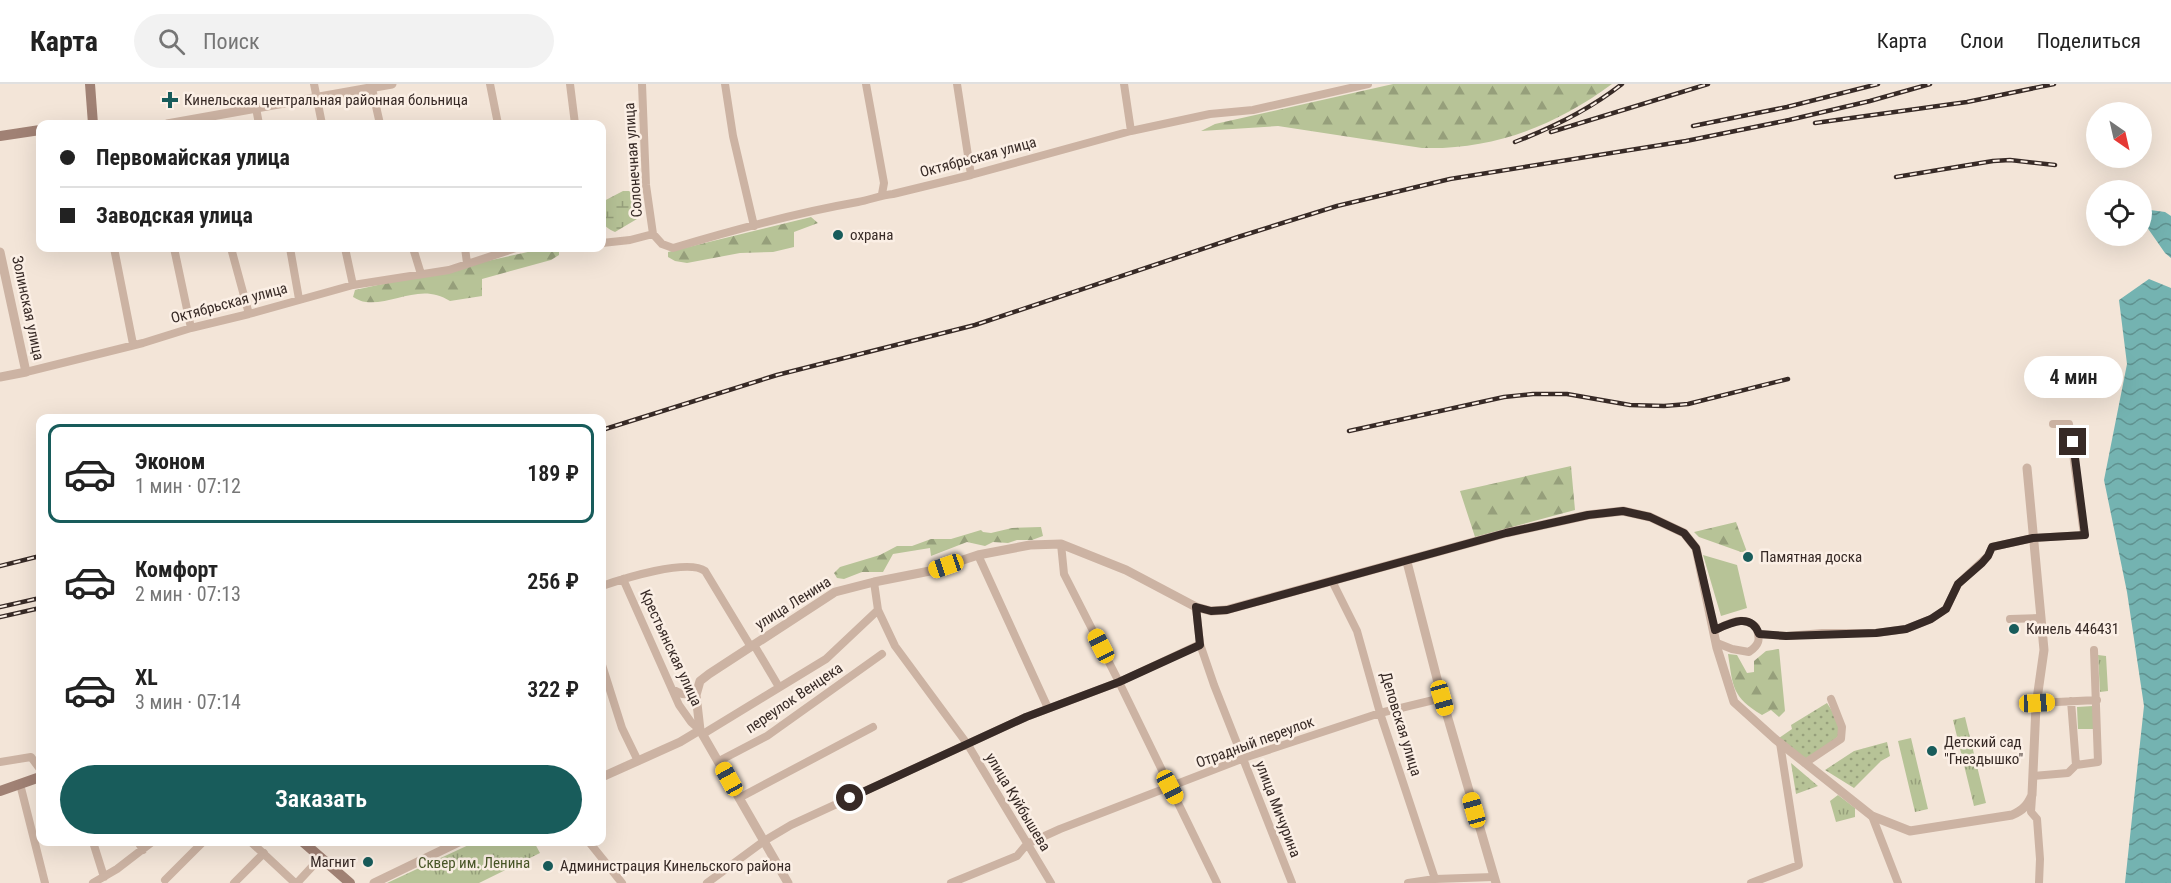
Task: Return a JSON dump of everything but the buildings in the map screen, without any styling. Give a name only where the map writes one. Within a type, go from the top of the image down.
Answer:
[{"type":"main road","points":[[90,84],[93,120]]},
{"type":"main road","points":[[0,136],[36,131]]},
{"type":"main road","points":[[0,791],[36,778]]},
{"type":"main road","points":[[308,846],[350,883]]},
{"type":"street","points":[[314,84],[321,120]]},
{"type":"street","points":[[189,120],[392,84]]},
{"type":"street","points":[[490,84],[497,120]]},
{"type":"street","points":[[570,84],[574,120]]},
{"type":"street","name":"Солонечная улица","points":[[642,84],[646,185],[652,234]]},
{"type":"street","points":[[725,84],[733,136],[754,226]]},
{"type":"street","points":[[866,84],[884,183],[882,194]]},
{"type":"street","points":[[957,84],[971,175]]},
{"type":"street","points":[[1124,84],[1131,131]]},
{"type":"street","name":"Октябрьская улица","points":[[652,234],[662,244],[673,248],[824,208],[864,201],[882,194],[893,194],[971,175],[1131,131],[1210,114],[1253,110],[1368,84]]},
{"type":"street","points":[[371,86],[380,120]]},
{"type":"street","points":[[256,108],[259,120]]},
{"type":"street","points":[[606,243],[630,240],[652,234]]},
{"type":"street","name":"Золинская улица","points":[[0,252],[26,372]]},
{"type":"street","points":[[115,252],[133,344]]},
{"type":"street","points":[[175,252],[191,328]]},
{"type":"street","points":[[232,252],[249,314]]},
{"type":"street","points":[[291,252],[299,299]]},
{"type":"street","points":[[346,252],[353,285]]},
{"type":"street","points":[[414,252],[421,274]]},
{"type":"street","points":[[466,252],[467,262]]},
{"type":"street","name":"Октябрьская улица","points":[[0,377],[249,314],[353,285],[449,270],[502,252]]},
{"type":"street","points":[[1759,634],[1786,636],[1876,633],[1906,629],[1931,619],[1946,609],[1958,584],[1982,563],[1992,547],[2033,538],[2085,535],[2069,424],[2053,424]]},
{"type":"street","points":[[2027,468],[2044,650],[2037,703],[2031,812],[2037,819],[2039,883]]},
{"type":"street","points":[[1196,607],[1211,611],[1227,610],[1506,533],[1588,515],[1623,511],[1650,517],[1684,533],[1696,548],[1722,666],[1734,702],[1780,743],[1872,816],[1910,831],[1919,830],[2012,815],[2022,811],[2032,795]]},
{"type":"street","points":[[1061,544],[1064,574],[1217,883]]},
{"type":"street","name":"улица Ленина","points":[[696,695],[698,686],[704,678],[829,595],[846,588],[930,572],[978,555],[1030,545],[1061,544],[1126,570],[1196,607]]},
{"type":"street","points":[[978,555],[1048,708]]},
{"type":"street","points":[[1407,562],[1442,698],[1494,880],[1435,879],[1408,883]]},
{"type":"street","points":[[606,585],[667,569],[700,567],[705,571],[779,687]]},
{"type":"street","name":"Крестьянская улица","points":[[623,579],[671,689],[685,715],[701,732],[719,761],[788,883]]},
{"type":"street","name":"Деповская улица","points":[[1332,581],[1358,631],[1380,712],[1435,879]]},
{"type":"street","name":"улица Куйбышева","points":[[874,582],[878,610],[895,646],[968,745],[1051,883]]},
{"type":"street","name":"улица Мичурина","points":[[1196,607],[1200,645],[1292,883]]},
{"type":"street","points":[[606,775],[701,732],[826,659],[878,610]]},
{"type":"street","points":[[2010,619],[2040,618]]},
{"type":"street","points":[[1715,630],[1736,621],[1746,620],[1756,627],[1760,640],[1758,646],[1749,652],[1732,650],[1717,643]]},
{"type":"street","points":[[707,883],[764,841],[791,825],[1048,708],[1119,682],[1200,645]]},
{"type":"street","points":[[2033,776],[2068,772],[2076,765],[2098,762],[2094,650]]},
{"type":"street","name":"переулок Венцека","points":[[719,761],[767,736],[882,654]]},
{"type":"street","points":[[606,678],[622,728],[638,761]]},
{"type":"street","points":[[671,689],[682,694],[696,695],[701,732]]},
{"type":"street","name":"Отрадный переулок","points":[[951,883],[1017,855],[1027,844],[1244,758],[1380,712],[1442,698]]},
{"type":"street","points":[[1805,763],[1841,739],[1842,727],[1831,699]]},
{"type":"street","points":[[2037,703],[2097,700]]},
{"type":"street","points":[[2071,701],[2076,765]]},
{"type":"street","points":[[739,798],[873,727]]},
{"type":"street","points":[[1751,883],[1799,865],[1780,743]]},
{"type":"street","points":[[0,762],[32,757],[36,763]]},
{"type":"street","points":[[20,784],[45,883]]},
{"type":"street","points":[[1872,816],[1898,883]]},
{"type":"street","points":[[94,846],[104,877]]},
{"type":"street","points":[[140,846],[143,850]]},
{"type":"street","points":[[93,883],[148,846]]},
{"type":"street","points":[[165,880],[198,846]]},
{"type":"street","points":[[256,846],[296,883],[321,857]]},
{"type":"street","points":[[374,883],[439,846]]},
{"type":"street","points":[[592,846],[622,883]]},
{"type":"street","points":[[234,883],[264,853]]},
{"type":"green space","points":[[1393,84],[1612,84],[1546,123],[1498,140],[1448,148],[1422,148],[1278,126],[1201,131],[1215,124]]},
{"type":"green space","points":[[623,191],[633,191],[638,199],[642,216],[615,232],[610,230],[606,227],[606,200]]},
{"type":"green space","points":[[811,217],[818,223],[794,232],[794,247],[773,252],[740,253],[687,263],[668,257],[668,252]]},
{"type":"green space","points":[[528,252],[559,252],[559,255],[551,260],[482,279],[482,296],[450,301],[439,296],[418,294],[364,302],[353,297],[355,290]]},
{"type":"green space","points":[[1571,466],[1575,510],[1475,537],[1460,491]]},
{"type":"green space","points":[[1736,522],[1747,552],[1699,537],[1694,532]]},
{"type":"green space","points":[[1041,527],[1043,536],[1032,540],[993,542],[985,546],[967,542],[931,556],[930,548],[893,554],[883,572],[862,572],[844,579],[837,578],[834,573],[840,567],[880,555],[897,546],[912,546],[931,539],[951,539],[981,530],[991,533],[1012,528]]},
{"type":"green space","points":[[1703,555],[1737,565],[1747,608],[1721,616]]},
{"type":"green space","points":[[1779,649],[1785,711],[1779,717],[1771,710],[1762,715],[1739,696],[1733,683],[1728,654],[1737,655],[1747,673],[1754,672],[1754,661],[1766,651]]},
{"type":"green space","points":[[2098,655],[2106,656],[2108,691],[2100,692]]},
{"type":"green space","points":[[1827,703],[1842,733],[1809,762],[1779,738],[1792,729],[1791,725]]},
{"type":"green space","points":[[2093,706],[2094,729],[2078,729],[2077,707]]},
{"type":"green space","points":[[1965,717],[1986,803],[1974,806],[1953,720]]},
{"type":"green space","points":[[1911,738],[1928,809],[1915,812],[1898,741]]},
{"type":"green space","points":[[1887,742],[1890,756],[1881,761],[1854,788],[1825,770],[1854,751]]},
{"type":"green space","points":[[1791,763],[1818,786],[1796,794]]},
{"type":"green space","points":[[1838,795],[1855,808],[1855,817],[1836,822],[1830,801]]},
{"type":"green space","name":"Сквер им. Ленина","points":[[466,846],[536,846],[540,853],[479,883],[387,883]]},
{"type":"water","points":[[2152,210],[2165,212],[2171,216],[2171,258],[2152,234]]},
{"type":"water","points":[[2149,279],[2171,288],[2171,883],[2125,883],[2144,706],[2127,592],[2104,480],[2127,364],[2119,300]]},
{"type":"railway","points":[[1515,142],[1571,117],[1622,84]]},
{"type":"railway","points":[[1551,132],[1708,84]]},
{"type":"railway","points":[[1693,126],[1787,107],[1878,84]]},
{"type":"railway","points":[[606,429],[777,375],[975,325],[1337,206],[1450,179],[1686,141],[1789,120],[1930,84]]},
{"type":"railway","points":[[1815,123],[1967,102],[2054,84]]},
{"type":"railway","points":[[1896,177],[1993,161],[2010,160],[2055,165]]},
{"type":"railway","points":[[1349,431],[1504,397],[1567,394],[1630,405],[1664,406],[1688,404],[1788,379]]},
{"type":"railway","points":[[0,566],[36,557]]},
{"type":"railway","points":[[0,607],[36,599]]},
{"type":"railway","points":[[0,617],[36,609]]},
{"type":"place","name":"Кинельская центральная районная больница","points":[[170,100]]},
{"type":"place","name":"охрана","points":[[838,235]]},
{"type":"place","name":"Памятная доска","points":[[1748,557]]},
{"type":"place","name":"Кинель 446431","points":[[2014,629]]},
{"type":"place","name":"Детский сад \"Гнездышко\"","points":[[1932,751]]},
{"type":"place","name":"Магнит","points":[[368,862]]},
{"type":"place","name":"Администрация Кинельского района","points":[[548,866]]},
{"type":"route","points":[[850,798],[1026,717],[1119,682],[1200,645],[1196,607],[1211,611],[1227,610],[1506,533],[1588,515],[1623,511],[1650,517],[1684,533],[1696,548],[1715,630],[1736,621],[1746,620],[1756,627],[1759,634],[1786,636],[1876,633],[1906,629],[1931,619],[1946,609],[1958,584],[1982,563],[1992,547],[2033,538],[2085,535],[2073,442]]}]
